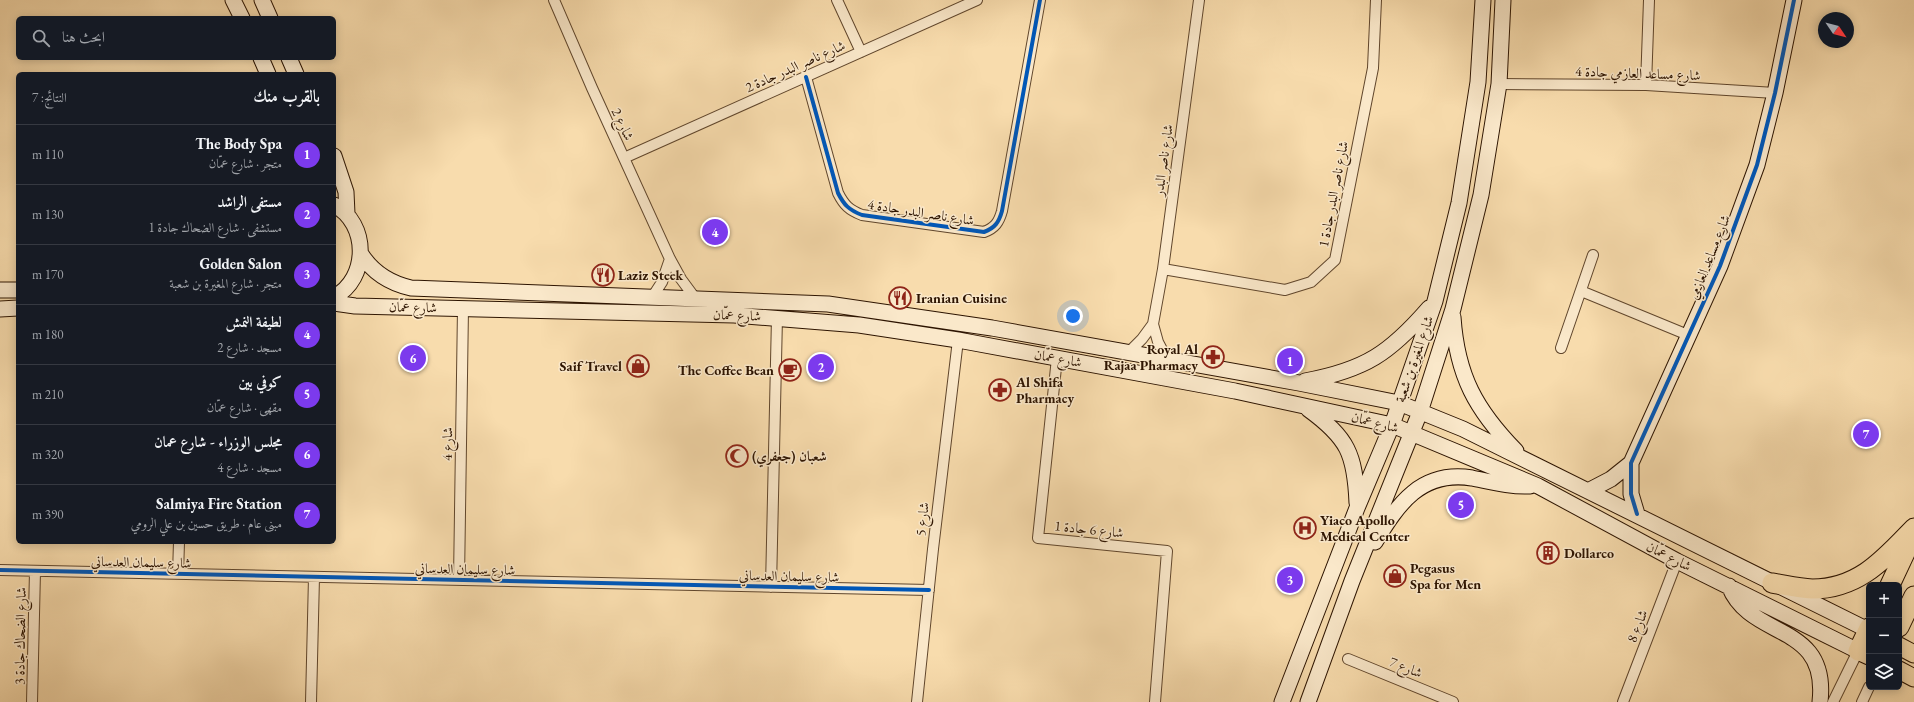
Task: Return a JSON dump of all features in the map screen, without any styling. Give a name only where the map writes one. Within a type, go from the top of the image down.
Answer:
[{"type":"highway","points":[[1772,583],[1812,589],[1831,587],[1850,582],[1875,567],[1914,528]]},
{"type":"highway","points":[[1891,582],[1914,535]]},
{"type":"highway","points":[[1902,620],[1914,596]]},
{"type":"highway","points":[[1863,654],[1866,642]]},
{"type":"main road","points":[[233,0],[241,16]]},
{"type":"main road","points":[[262,0],[269,16]]},
{"type":"main road","name":"شارع المغيرة بن شعبة","points":[[1282,702],[1357,508],[1392,425],[1435,301],[1459,203],[1478,82],[1483,0]]},
{"type":"main road","name":"شارع المغيرة بن شعبة","points":[[1308,702],[1352,581],[1420,412],[1453,309],[1481,195],[1499,84],[1503,0]]},
{"type":"main road","name":"شارع مساعد العازمي","points":[[1637,514],[1631,494],[1631,463],[1720,266],[1757,165],[1775,93],[1794,0]]},
{"type":"main road","points":[[262,60],[267,72]]},
{"type":"main road","points":[[290,60],[295,72]]},
{"type":"main road","points":[[336,162],[346,192],[347,214]]},
{"type":"main road","points":[[336,206],[347,214],[358,233],[361,254],[359,266],[354,278],[346,288],[336,296]]},
{"type":"main road","name":"شارع عمّان","points":[[361,254],[366,263],[382,277],[401,286],[411,288],[653,296],[828,304],[992,328],[1167,358],[1399,403],[1463,429],[1866,629]]},
{"type":"main road","points":[[0,290],[16,290]]},
{"type":"main road","points":[[1299,383],[1344,373],[1369,362],[1402,337],[1435,301]]},
{"type":"main road","name":"شارع عمّان","points":[[336,303],[355,306],[777,317],[859,325],[958,340],[1244,392],[1392,425],[1412,432],[1538,486],[1678,560],[1863,654]]},
{"type":"main road","points":[[0,308],[16,308]]},
{"type":"main road","points":[[1453,309],[1456,345],[1471,392],[1488,420],[1525,460]]},
{"type":"main road","points":[[1304,406],[1329,424],[1345,444],[1354,468],[1357,508]]},
{"type":"main road","name":"شارع مساعد العازمي","points":[[1588,491],[1611,479],[1631,463]]},
{"type":"main road","points":[[1352,581],[1395,510],[1406,497],[1420,487],[1440,479],[1457,477],[1512,486],[1538,486]]},
{"type":"main road","points":[[1729,586],[1737,602],[1746,611],[1786,633],[1806,648],[1818,668],[1821,691],[1820,702]]},
{"type":"main road","points":[[1902,648],[1914,654]]},
{"type":"main road","points":[[1902,672],[1914,678]]},
{"type":"street","name":"شارع 2","points":[[554,0],[670,258],[681,279],[695,298]]},
{"type":"street","points":[[838,0],[861,52]]},
{"type":"street","name":"شارع ناصر البدر جادة 2","points":[[624,158],[977,0]]},
{"type":"street","name":"شارع ناصر البدر جادة 4","points":[[806,76],[838,193],[842,203],[850,211],[862,215],[984,232],[990,230],[996,224],[1002,211],[1040,0]]},
{"type":"street","name":"شارع ناصر البدر","points":[[1129,352],[1142,339],[1152,324],[1163,269],[1199,0]]},
{"type":"street","name":"شارع ناصر البدر جادة 1","points":[[1163,269],[1285,290],[1311,282],[1335,260],[1373,68],[1376,0]]},
{"type":"street","points":[[1646,85],[1649,0]]},
{"type":"street","name":"شارع مساعد العازمي جادة 4","points":[[1499,84],[1646,85],[1775,93]]},
{"type":"street","points":[[1561,348],[1593,255]]},
{"type":"street","points":[[653,296],[662,282],[670,258]]},
{"type":"street","points":[[1581,291],[1688,335]]},
{"type":"street","name":"شارع 4","points":[[458,580],[463,308]]},
{"type":"street","points":[[771,587],[777,317]]},
{"type":"street","points":[[1152,324],[1158,342],[1167,358]]},
{"type":"street","name":"شارع 5","points":[[917,702],[958,340]]},
{"type":"street","name":"شارع 6 جادة 1","points":[[1057,358],[1038,538],[1167,551],[1155,702]]},
{"type":"street","points":[[178,574],[179,544]]},
{"type":"street","name":"شارع 8","points":[[1623,702],[1678,560]]},
{"type":"street","name":"شارع سليمان العدساني","points":[[0,570],[929,590]]},
{"type":"street","name":"شارع الضحاك جادة 3","points":[[32,702],[36,571]]},
{"type":"street","points":[[311,702],[314,577]]},
{"type":"street","points":[[1833,702],[1863,654]]},
{"type":"street","name":"شارع 7","points":[[1348,659],[1453,702]]},
{"type":"street","points":[[1862,702],[1868,690]]},
{"type":"cycle path","points":[[806,77],[838,193],[847,207],[862,215],[984,232],[991,229],[996,224],[1002,211],[1040,0]]},
{"type":"cycle path","points":[[1637,514],[1631,494],[1631,463],[1720,266],[1757,165],[1775,93],[1794,0]]},
{"type":"cycle path","points":[[0,570],[929,590]]},
{"type":"place","name":"لطيفة النمش","points":[[715,232]]},
{"type":"place","name":"Laziz Steek","points":[[603,275]]},
{"type":"place","name":"Iranian Cuisine","points":[[900,298]]},
{"type":"place","name":"Royal Al Rajaa Pharmacy","points":[[1213,357]]},
{"type":"place","name":"مجلس الوزراء - شارع عمان","points":[[413,358]]},
{"type":"place","name":"The Body Spa","points":[[1290,361]]},
{"type":"place","name":"Saif Travel","points":[[638,366]]},
{"type":"place","name":"مستفى الراشد","points":[[821,367]]},
{"type":"place","name":"The Coffee Bean","points":[[790,370]]},
{"type":"place","name":"Al Shifa Pharmacy","points":[[1000,390]]},
{"type":"place","name":"Salmiya Fire Station","points":[[1866,434]]},
{"type":"place","name":"شعبان (جعفري)","points":[[737,456]]},
{"type":"place","name":"كوفي بين","points":[[1461,505]]},
{"type":"place","name":"Yiaco Apollo Medical Center","points":[[1305,528]]},
{"type":"place","name":"Dollarco","points":[[1548,553]]},
{"type":"place","name":"Pegasus Spa for Men","points":[[1395,576]]},
{"type":"place","name":"Golden Salon","points":[[1290,580]]}]
